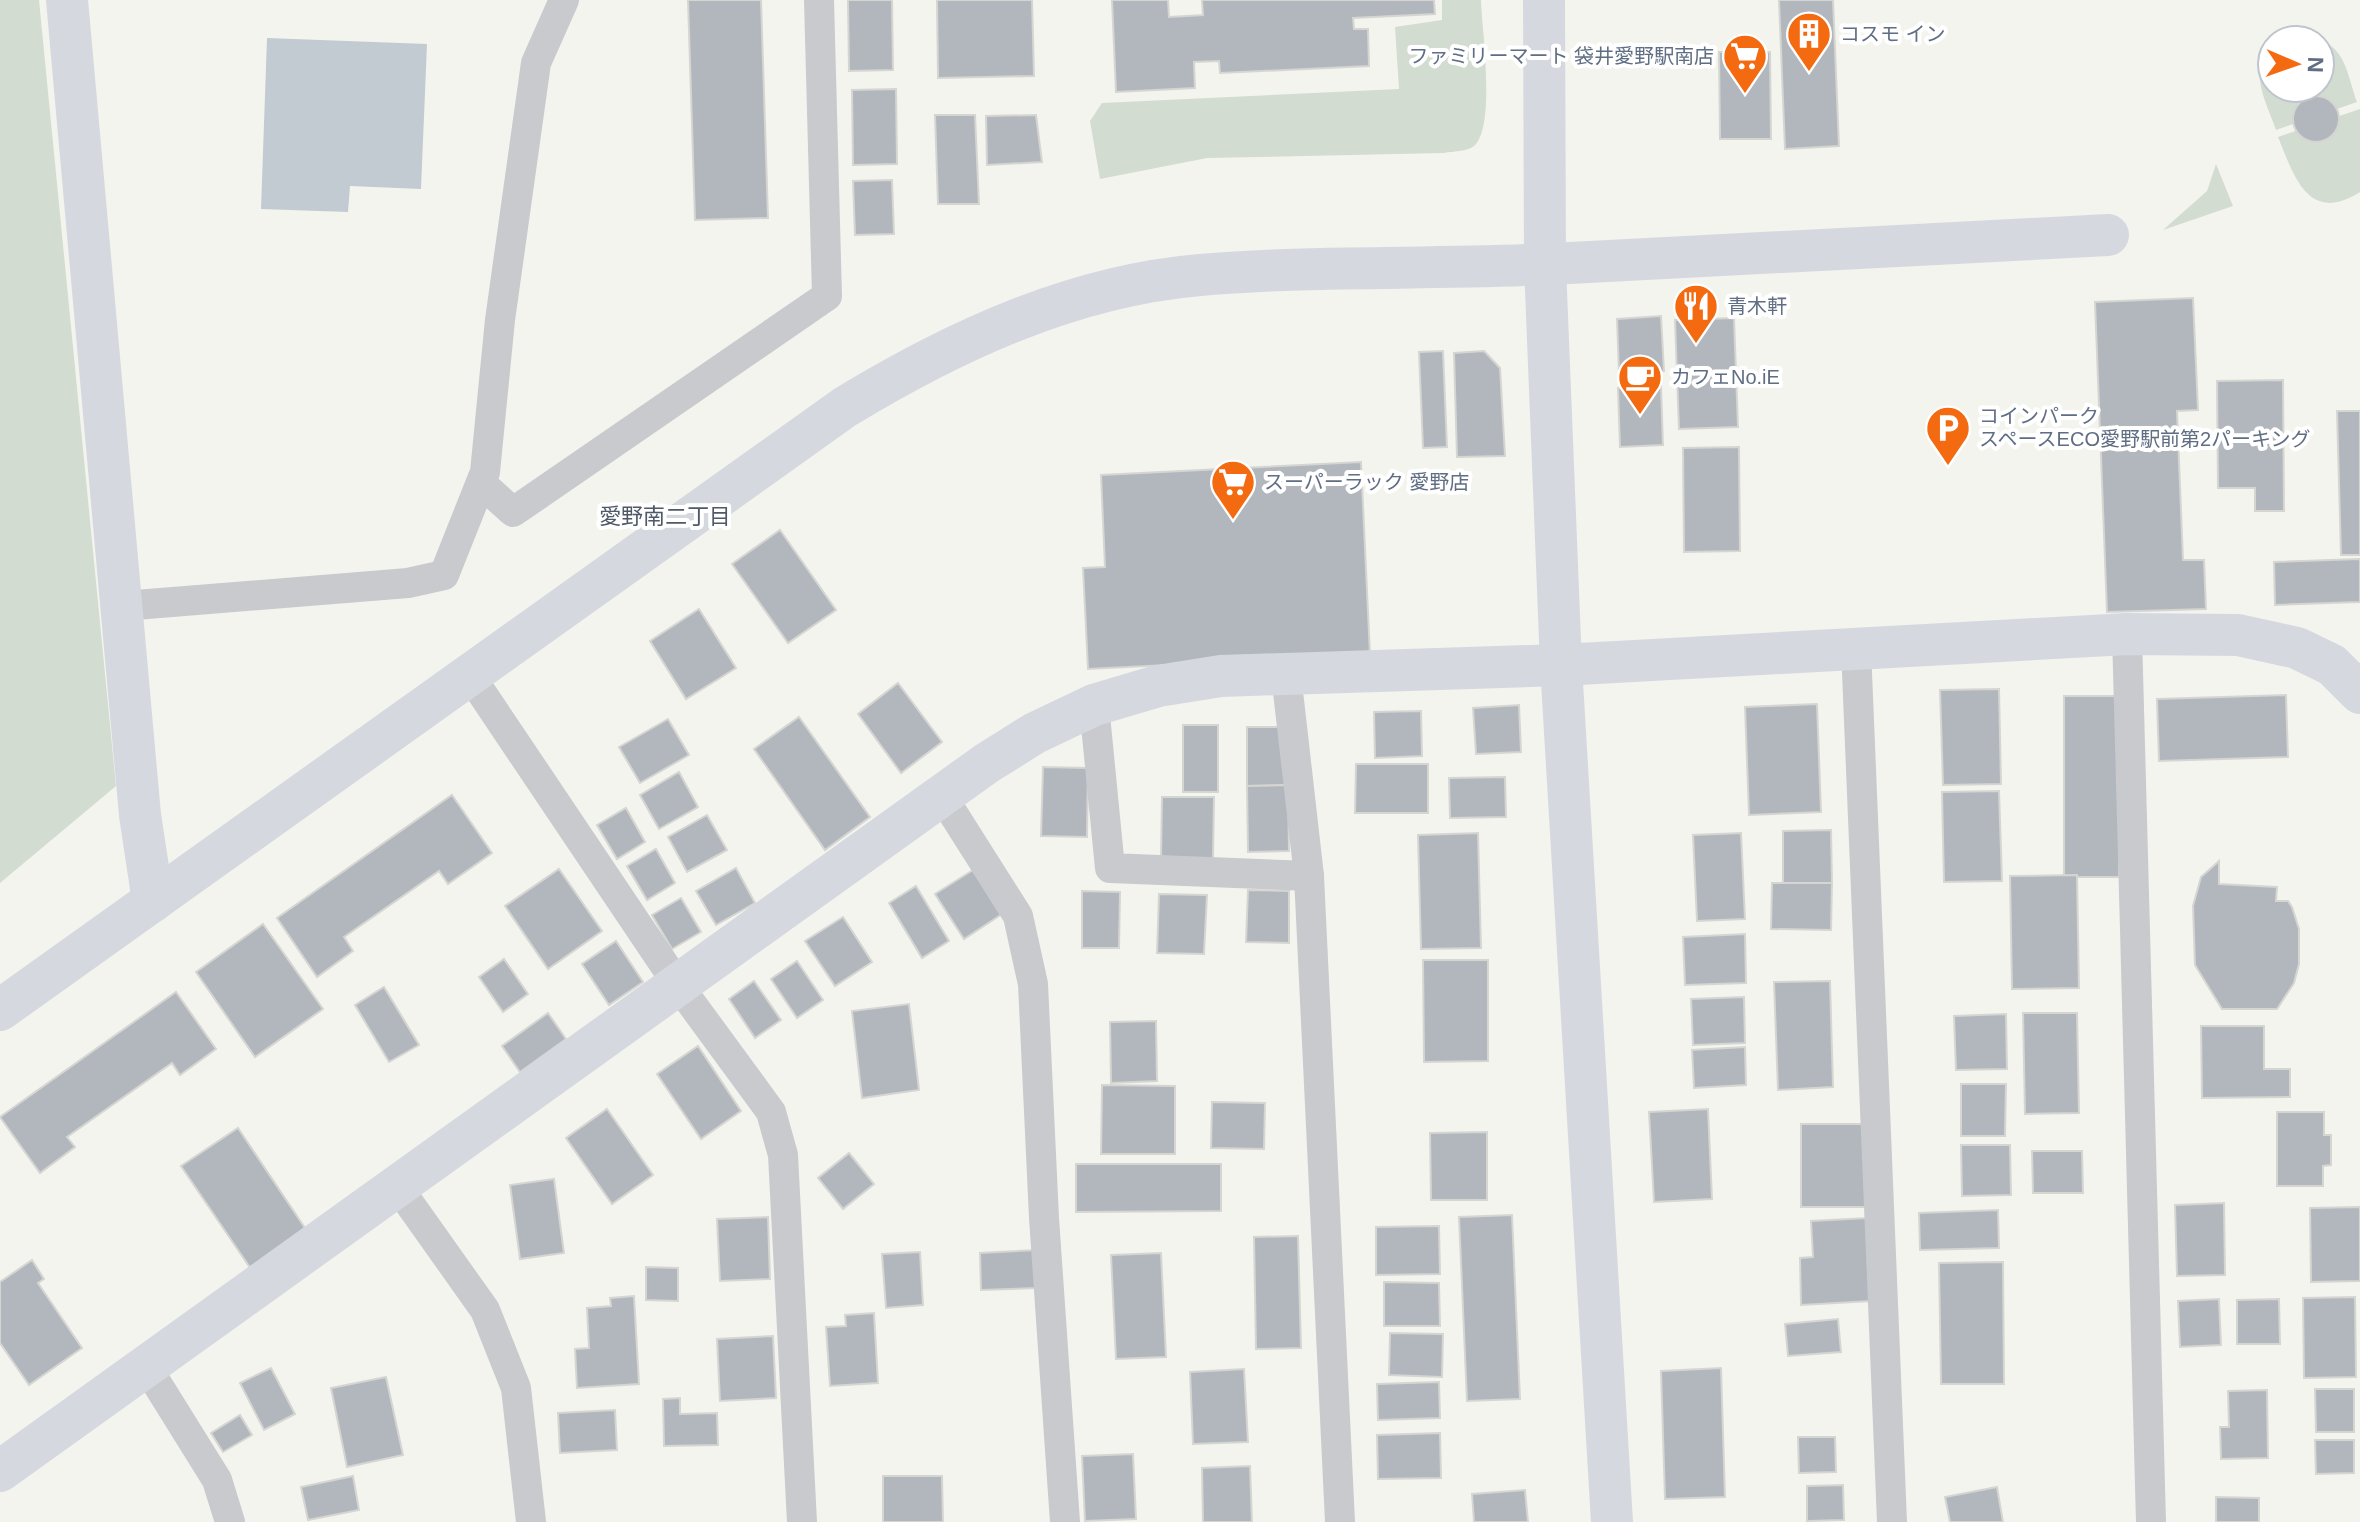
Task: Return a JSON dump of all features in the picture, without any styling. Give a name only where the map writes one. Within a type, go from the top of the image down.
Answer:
[{"type":"street","points":[[67,0],[140,815],[153,901]]},
{"type":"street","points":[[481,483],[513,512],[827,296],[819,0]]},
{"type":"street","points":[[1544,0],[1545,265],[1561,665],[1612,1522]]},
{"type":"street","points":[[123,606],[408,583],[444,575],[481,483],[536,63],[561,1]]},
{"type":"street","points":[[0,1010],[845,407],[919,363],[1035,313],[1104,292],[1199,275],[1545,265],[2108,235]]},
{"type":"street","points":[[2127,634],[2151,1522]]},
{"type":"street","points":[[0,1471],[942,796],[1035,733],[1094,705],[1158,686],[1221,676],[1561,665],[2127,634],[2264,638],[2297,648],[2332,665],[2360,693]]},
{"type":"street","points":[[1856,648],[1892,1522]]},
{"type":"street","points":[[469,674],[678,985],[771,1112],[783,1155],[802,1522]]},
{"type":"street","points":[[1286,674],[1309,876],[1340,1522]]},
{"type":"street","points":[[1094,705],[1110,868],[1309,876]]},
{"type":"street","points":[[942,796],[1018,916],[1033,984],[1044,1218],[1065,1522]]},
{"type":"street","points":[[397,1186],[485,1310],[516,1388],[531,1522]]},
{"type":"street","points":[[146,1366],[217,1480],[230,1522]]},
{"type":"shaded area","points":[[0,0],[39,0],[116,786],[0,883]]},
{"type":"shaded area","points":[[1442,0],[1481,0],[1485,119],[1481,136],[1471,148],[1444,153],[1207,158],[1100,179],[1090,121],[1102,103],[1399,89],[1395,27],[1442,20]]},
{"type":"shaded area","points":[[267,38],[427,44],[421,189],[350,186],[348,212],[261,209]]},
{"type":"shaded area","points":[[2336,51],[2345,65],[2357,102],[2276,130],[2266,104],[2336,104]]},
{"type":"shaded area","points":[[2360,109],[2360,192],[2342,201],[2328,203],[2315,199],[2297,180],[2278,137]]},
{"type":"shaded area","points":[[2216,164],[2233,206],[2163,230],[2207,191]]},
{"type":"building","points":[[688,0],[761,0],[768,218],[695,220]]},
{"type":"building","points":[[848,0],[892,0],[893,70],[849,71]]},
{"type":"building","points":[[937,0],[1032,0],[1034,76],[938,78]]},
{"type":"building","points":[[1112,0],[1168,0],[1169,17],[1203,15],[1202,0],[1434,0],[1435,14],[1353,18],[1354,29],[1368,29],[1369,66],[1220,73],[1219,61],[1194,62],[1195,88],[1116,92]]},
{"type":"building","name":"コスモ イン","points":[[1779,0],[1833,0],[1839,146],[1785,149]]},
{"type":"building","name":"ファミリーマート 袋井愛野駅南店","points":[[1719,52],[1770,52],[1771,139],[1720,139]]},
{"type":"building","points":[[896,89],[897,164],[853,165],[852,90]]},
{"type":"building","points":[[2299,104],[2333,104],[2337,110],[2337,128],[2325,140],[2307,140],[2295,128],[2293,119]]},
{"type":"building","points":[[935,115],[975,115],[979,204],[938,204]]},
{"type":"building","points":[[1036,115],[1042,162],[987,165],[986,116]]},
{"type":"building","points":[[892,180],[894,234],[855,235],[853,181]]},
{"type":"building","points":[[2193,298],[2198,410],[2177,411],[2183,560],[2204,560],[2206,609],[2107,612],[2095,302]]},
{"type":"building","points":[[1661,316],[1664,371],[1619,373],[1617,319]]},
{"type":"building","points":[[1734,318],[1738,427],[1679,429],[1675,320]]},
{"type":"building","points":[[1443,351],[1447,447],[1423,448],[1419,352]]},
{"type":"building","points":[[1484,351],[1500,368],[1505,456],[1457,457],[1454,353]]},
{"type":"building","points":[[2283,380],[2284,511],[2255,511],[2255,488],[2218,488],[2217,381]]},
{"type":"building","name":"カフェNo.iE","points":[[1661,386],[1663,445],[1620,447],[1618,388]]},
{"type":"building","points":[[2337,411],[2360,411],[2360,555],[2341,555]]},
{"type":"building","points":[[1739,447],[1740,551],[1684,552],[1683,448]]},
{"type":"building","name":"スーパーラック 愛野店","points":[[1361,462],[1370,655],[1088,669],[1083,568],[1105,567],[1101,475]]},
{"type":"building","points":[[780,530],[836,610],[788,643],[732,564]]},
{"type":"building","points":[[2360,559],[2360,602],[2275,605],[2274,562]]},
{"type":"building","points":[[699,609],[736,668],[686,699],[650,641]]},
{"type":"building","points":[[898,683],[942,742],[901,773],[858,714]]},
{"type":"building","points":[[1999,689],[2001,784],[1943,785],[1940,690]]},
{"type":"building","points":[[2286,695],[2288,757],[2159,761],[2157,699]]},
{"type":"building","points":[[2064,696],[2119,696],[2119,877],[2064,877]]},
{"type":"building","points":[[1817,704],[1821,812],[1749,815],[1745,707]]},
{"type":"building","points":[[1519,705],[1521,752],[1476,754],[1473,708]]},
{"type":"building","points":[[1421,711],[1422,756],[1375,758],[1374,712]]},
{"type":"building","points":[[799,717],[870,817],[825,850],[754,749]]},
{"type":"building","points":[[668,719],[689,755],[640,783],[619,747]]},
{"type":"building","points":[[1183,725],[1218,725],[1218,792],[1183,792]]},
{"type":"building","points":[[1247,727],[1288,727],[1288,785],[1247,786]]},
{"type":"building","points":[[1356,764],[1428,764],[1428,813],[1355,813]]},
{"type":"building","points":[[1043,767],[1088,768],[1087,837],[1041,836]]},
{"type":"building","points":[[679,772],[698,807],[659,829],[640,795]]},
{"type":"building","points":[[1505,777],[1506,817],[1450,818],[1449,778]]},
{"type":"building","points":[[1288,785],[1289,851],[1248,852],[1247,786]]},
{"type":"building","points":[[1999,791],[2002,881],[1944,882],[1942,792]]},
{"type":"building","points":[[452,795],[492,853],[448,884],[439,871],[344,937],[353,951],[317,977],[277,918]]},
{"type":"building","points":[[1162,797],[1214,797],[1213,858],[1161,858]]},
{"type":"building","points":[[626,808],[645,842],[617,859],[597,825]]},
{"type":"building","points":[[707,815],[727,850],[687,872],[668,837]]},
{"type":"building","points":[[1831,830],[1832,883],[1783,884],[1783,831]]},
{"type":"building","points":[[1478,833],[1481,948],[1421,949],[1418,835]]},
{"type":"building","points":[[1741,833],[1745,919],[1697,921],[1693,835]]},
{"type":"building","points":[[656,849],[675,883],[647,900],[627,866]]},
{"type":"building","points":[[2219,861],[2219,884],[2277,887],[2276,901],[2288,901],[2292,907],[2299,929],[2299,964],[2294,983],[2277,1009],[2222,1009],[2195,965],[2193,906],[2201,877]]},
{"type":"building","points":[[736,868],[755,903],[716,925],[696,891]]},
{"type":"building","points":[[559,869],[602,931],[548,969],[505,906]]},
{"type":"building","points":[[973,870],[1002,914],[964,939],[935,894]]},
{"type":"building","points":[[2077,875],[2079,988],[2012,989],[2010,876]]},
{"type":"building","points":[[1772,883],[1832,883],[1831,930],[1771,929]]},
{"type":"building","points":[[916,886],[949,941],[922,958],[889,903]]},
{"type":"building","points":[[1248,890],[1289,891],[1289,943],[1246,942]]},
{"type":"building","points":[[1082,891],[1120,892],[1119,948],[1082,948]]},
{"type":"building","points":[[1159,894],[1207,895],[1204,954],[1157,953]]},
{"type":"building","points":[[681,898],[701,932],[672,949],[652,915]]},
{"type":"building","points":[[843,917],[872,962],[835,986],[805,941]]},
{"type":"building","points":[[263,924],[323,1009],[255,1057],[196,972]]},
{"type":"building","points":[[1745,934],[1746,983],[1685,985],[1683,937]]},
{"type":"building","points":[[616,941],[643,982],[609,1005],[582,964]]},
{"type":"building","points":[[504,959],[528,994],[503,1012],[479,977]]},
{"type":"building","points":[[1423,960],[1488,960],[1488,1061],[1424,1062]]},
{"type":"building","points":[[797,961],[823,1000],[797,1018],[771,979]]},
{"type":"building","points":[[754,981],[781,1020],[755,1038],[729,999]]},
{"type":"building","points":[[1830,981],[1833,1087],[1778,1090],[1774,982]]},
{"type":"building","points":[[384,987],[419,1045],[389,1062],[355,1005]]},
{"type":"building","points":[[176,992],[216,1049],[180,1075],[172,1063],[67,1137],[75,1147],[40,1173],[0,1117]]},
{"type":"building","points":[[1744,997],[1745,1043],[1693,1045],[1691,999]]},
{"type":"building","points":[[909,1004],[919,1090],[862,1098],[852,1011]]},
{"type":"building","points":[[548,1013],[566,1039],[520,1072],[502,1046]]},
{"type":"building","points":[[2023,1013],[2077,1013],[2079,1113],[2025,1114]]},
{"type":"building","points":[[2006,1014],[2007,1069],[1956,1070],[1954,1016]]},
{"type":"building","points":[[1156,1021],[1157,1081],[1111,1083],[1110,1022]]},
{"type":"building","points":[[2201,1026],[2264,1026],[2264,1069],[2290,1069],[2290,1097],[2202,1098]]},
{"type":"building","points":[[698,1046],[741,1111],[701,1139],[657,1074]]},
{"type":"building","points":[[1745,1047],[1746,1085],[1694,1088],[1692,1050]]},
{"type":"building","points":[[1961,1084],[2006,1084],[2005,1136],[1961,1136]]},
{"type":"building","points":[[1102,1085],[1175,1086],[1175,1154],[1101,1154]]},
{"type":"building","points":[[1212,1102],[1265,1103],[1264,1149],[1211,1148]]},
{"type":"building","points":[[607,1109],[653,1175],[612,1204],[566,1138]]},
{"type":"building","points":[[1708,1109],[1712,1199],[1654,1202],[1649,1112]]},
{"type":"building","points":[[2277,1112],[2324,1112],[2324,1135],[2331,1135],[2331,1165],[2323,1166],[2323,1186],[2277,1186]]},
{"type":"building","points":[[1801,1124],[1866,1124],[1866,1207],[1801,1207]]},
{"type":"building","points":[[238,1128],[309,1234],[253,1272],[181,1166]]},
{"type":"building","points":[[1487,1132],[1487,1200],[1431,1200],[1430,1133]]},
{"type":"building","points":[[1961,1145],[2010,1145],[2011,1195],[1962,1196]]},
{"type":"building","points":[[2032,1151],[2082,1151],[2083,1193],[2033,1193]]},
{"type":"building","points":[[849,1153],[874,1184],[843,1209],[818,1178]]},
{"type":"building","points":[[1076,1164],[1221,1164],[1221,1211],[1076,1212]]},
{"type":"building","points":[[554,1179],[564,1253],[520,1259],[510,1185]]},
{"type":"building","points":[[2224,1203],[2225,1275],[2177,1276],[2175,1205]]},
{"type":"building","points":[[2360,1207],[2360,1281],[2311,1282],[2310,1208]]},
{"type":"building","points":[[1998,1210],[1999,1248],[1920,1250],[1919,1213]]},
{"type":"building","points":[[1512,1215],[1520,1399],[1467,1401],[1459,1217]]},
{"type":"building","points":[[768,1217],[770,1279],[720,1281],[717,1219]]},
{"type":"building","points":[[1868,1218],[1871,1301],[1801,1305],[1800,1258],[1813,1257],[1811,1221]]},
{"type":"building","points":[[1439,1226],[1440,1274],[1376,1275],[1376,1227]]},
{"type":"building","points":[[1298,1236],[1301,1348],[1256,1349],[1254,1237]]},
{"type":"building","points":[[1036,1250],[1037,1288],[981,1290],[980,1253]]},
{"type":"building","points":[[920,1252],[923,1305],[886,1308],[882,1254]]},
{"type":"building","points":[[1161,1253],[1166,1357],[1116,1359],[1111,1255]]},
{"type":"building","points":[[32,1260],[44,1279],[38,1283],[82,1348],[29,1385],[0,1343],[0,1282]]},
{"type":"building","points":[[2003,1262],[2004,1384],[1941,1384],[1939,1263]]},
{"type":"building","points":[[646,1267],[678,1268],[678,1301],[646,1300]]},
{"type":"building","points":[[1384,1282],[1439,1283],[1440,1326],[1384,1326]]},
{"type":"building","points":[[634,1296],[639,1384],[577,1388],[575,1349],[589,1348],[587,1308],[611,1306],[610,1298]]},
{"type":"building","points":[[2355,1297],[2356,1377],[2304,1378],[2303,1298]]},
{"type":"building","points":[[2219,1299],[2221,1345],[2180,1347],[2178,1301]]},
{"type":"building","points":[[2279,1299],[2280,1344],[2237,1344],[2237,1300]]},
{"type":"building","points":[[874,1313],[878,1383],[830,1386],[826,1327],[846,1326],[845,1315]]},
{"type":"building","points":[[1838,1319],[1841,1352],[1788,1356],[1785,1324]]},
{"type":"building","points":[[1390,1333],[1443,1334],[1442,1377],[1389,1375]]},
{"type":"building","points":[[773,1336],[776,1398],[720,1401],[717,1339]]},
{"type":"building","points":[[271,1368],[295,1414],[264,1430],[240,1383]]},
{"type":"building","points":[[1721,1368],[1725,1497],[1665,1499],[1661,1371]]},
{"type":"building","points":[[1244,1369],[1248,1442],[1193,1444],[1190,1372]]},
{"type":"building","points":[[386,1377],[403,1455],[347,1467],[331,1388]]},
{"type":"building","points":[[1439,1382],[1440,1418],[1378,1420],[1377,1384]]},
{"type":"building","points":[[2315,1389],[2354,1389],[2354,1432],[2316,1432]]},
{"type":"building","points":[[2267,1390],[2268,1458],[2221,1459],[2220,1427],[2229,1427],[2228,1391]]},
{"type":"building","points":[[680,1398],[680,1414],[717,1413],[718,1445],[664,1446],[663,1399]]},
{"type":"building","points":[[615,1410],[617,1450],[560,1453],[558,1413]]},
{"type":"building","points":[[240,1415],[252,1435],[223,1452],[211,1433]]},
{"type":"building","points":[[1440,1433],[1441,1478],[1378,1479],[1377,1435]]},
{"type":"building","points":[[1798,1437],[1835,1437],[1836,1472],[1799,1473]]},
{"type":"building","points":[[2315,1440],[2354,1440],[2354,1473],[2316,1474]]},
{"type":"building","points":[[1133,1454],[1136,1519],[1085,1521],[1082,1456]]},
{"type":"building","points":[[1250,1466],[1252,1522],[1203,1522],[1202,1468]]},
{"type":"building","points":[[353,1476],[359,1510],[308,1520],[301,1487]]},
{"type":"building","points":[[883,1476],[942,1476],[943,1522],[883,1522]]},
{"type":"building","points":[[1843,1485],[1844,1520],[1807,1521],[1807,1486]]},
{"type":"building","points":[[1997,1487],[2003,1522],[1950,1522],[1945,1497]]},
{"type":"building","points":[[1525,1490],[1528,1522],[1474,1522],[1472,1494]]},
{"type":"building","points":[[2216,1497],[2259,1498],[2259,1522],[2216,1522]]},
{"type":"place","name":"コスモ イン","points":[[1809,73]]},
{"type":"place","name":"ファミリーマート 袋井愛野駅南店","points":[[1745,95]]},
{"type":"place","name":"青木軒","points":[[1696,345]]},
{"type":"place","name":"カフェNo.iE","points":[[1640,416]]},
{"type":"place","name":"コインパーク スペースECO愛野駅前第2パーキング","points":[[1948,467]]},
{"type":"place","name":"スーパーラック 愛野店","points":[[1233,521]]},
{"type":"district","name":"愛野南二丁目","points":[[665,516]]}]
